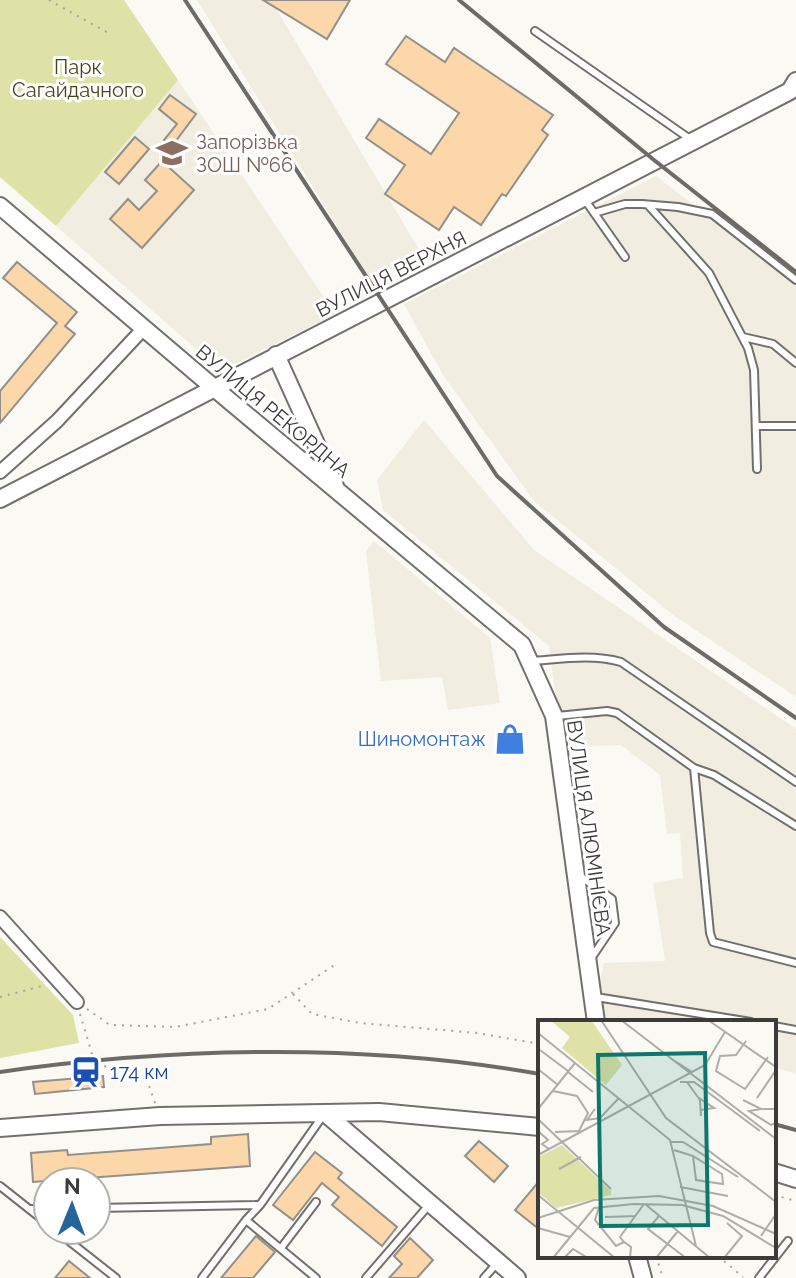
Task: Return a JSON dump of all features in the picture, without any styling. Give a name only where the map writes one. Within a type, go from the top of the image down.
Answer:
[{"type":"street","name":"ВУЛИЦЯ ВЕРХНЯ","points":[[0,499],[790,91],[796,81]]},
{"type":"street","name":"ВУЛИЦЯ РЕКОРДНА","points":[[0,206],[525,653]]},
{"type":"street","points":[[0,472],[57,421],[144,328]]},
{"type":"street","points":[[276,355],[338,491]]},
{"type":"street","name":"ВУЛИЦЯ АЛЮМІНІЄВА","points":[[525,653],[554,716],[596,1020]]},
{"type":"street","points":[[0,917],[77,1002]]},
{"type":"street","points":[[0,1128],[160,1116],[379,1112],[538,1127]]},
{"type":"street","points":[[325,1113],[517,1278]]},
{"type":"street","points":[[776,1173],[796,1179]]},
{"type":"street","points":[[638,1258],[643,1278]]},
{"type":"lane","points":[[535,31],[692,141]]},
{"type":"lane","points":[[583,197],[625,257]]},
{"type":"lane","points":[[594,213],[625,204],[678,207],[712,214],[796,280]]},
{"type":"lane","points":[[648,205],[709,273],[743,337],[754,370],[757,469]]},
{"type":"lane","points":[[743,337],[773,344],[796,363]]},
{"type":"lane","points":[[756,426],[796,426]]},
{"type":"lane","points":[[525,653],[607,658],[621,662],[796,782]]},
{"type":"lane","points":[[554,716],[607,711],[617,713],[694,768],[714,775],[796,826]]},
{"type":"lane","points":[[694,768],[713,942],[796,963]]},
{"type":"lane","points":[[575,873],[612,899],[614,911],[615,923],[588,964]]},
{"type":"lane","points":[[592,997],[738,1020]]},
{"type":"lane","points":[[776,1026],[796,1030]]},
{"type":"lane","points":[[202,1278],[260,1205],[325,1113]]},
{"type":"lane","points":[[0,1186],[32,1211]]},
{"type":"lane","points":[[281,1248],[316,1202]]},
{"type":"lane","points":[[366,1278],[430,1204]]},
{"type":"lane","points":[[112,1208],[260,1205]]},
{"type":"lane","points":[[246,1220],[316,1278]]},
{"type":"lane","points":[[776,1256],[788,1241]]},
{"type":"lane","points":[[75,1246],[116,1278]]},
{"type":"lane","points":[[759,1278],[775,1258]]},
{"type":"lane","points":[[484,1278],[498,1262]]},
{"type":"path","points":[[49,0],[110,34]]},
{"type":"path","points":[[77,1002],[110,1025],[175,1027],[268,1009],[336,964]]},
{"type":"path","points":[[0,997],[59,982]]},
{"type":"path","points":[[292,993],[312,1014],[360,1023],[477,1033],[538,1044]]},
{"type":"path","points":[[77,1002],[93,1065],[144,1071],[160,1116]]},
{"type":"path","points":[[776,1196],[796,1201]]},
{"type":"path","points":[[657,1258],[663,1278]]},
{"type":"path","points":[[720,1258],[743,1277]]},
{"type":"shaded area","points":[[197,0],[271,0],[421,253],[371,281]]},
{"type":"shaded area","name":"Запорізька ЗОШ №66","points":[[178,80],[335,314],[221,371],[56,226]]},
{"type":"shaded area","points":[[656,176],[796,284],[796,697],[673,615],[534,501],[443,375],[404,304]]},
{"type":"shaded area","points":[[424,420],[534,550],[796,729],[796,1074],[776,1068],[776,1020],[601,1018],[597,994],[604,963],[665,961],[653,883],[683,878],[680,833],[667,834],[660,775],[621,745],[562,747],[549,646],[383,510],[377,480]]},
{"type":"shaded area","points":[[374,541],[490,638],[500,703],[448,710],[442,677],[381,681],[366,551]]},
{"type":"green space","name":"Парк Сагайдачного","points":[[0,0],[124,0],[178,80],[56,226],[0,177]]},
{"type":"green space","points":[[0,937],[73,1015],[79,1043],[0,1058]]},
{"type":"building","points":[[263,0],[350,0],[327,39]]},
{"type":"building","points":[[406,36],[445,62],[454,48],[553,115],[542,130],[548,135],[506,196],[502,194],[481,225],[454,207],[439,230],[385,194],[405,165],[366,138],[379,119],[431,154],[459,113],[386,64]]},
{"type":"building","points":[[170,95],[196,114],[172,146],[164,140],[177,124],[159,109]]},
{"type":"building","points":[[135,137],[149,149],[119,184],[105,172]]},
{"type":"building","points":[[162,161],[194,190],[142,248],[110,219],[128,199],[139,210],[157,191],[145,180]]},
{"type":"building","points":[[17,262],[77,312],[65,326],[75,334],[0,423],[0,391],[57,323],[3,278]]},
{"type":"building","points":[[103,1076],[104,1087],[35,1094],[33,1082]]},
{"type":"building","points":[[248,1134],[250,1166],[112,1176],[112,1166],[32,1168],[31,1153],[67,1150],[68,1155],[211,1144],[211,1137]]},
{"type":"building","points":[[479,1141],[508,1166],[494,1182],[465,1156]]},
{"type":"building","points":[[315,1152],[342,1173],[338,1178],[397,1227],[382,1246],[332,1205],[339,1197],[322,1183],[293,1220],[273,1205]]},
{"type":"building","points":[[538,1182],[538,1228],[515,1210]]},
{"type":"building","points":[[256,1236],[275,1252],[253,1278],[221,1278]]},
{"type":"building","points":[[410,1238],[433,1260],[417,1278],[389,1278],[402,1264],[394,1256]]},
{"type":"building","points":[[69,1261],[90,1278],[55,1278]]},
{"type":"railway","points":[[185,0],[497,476],[664,627],[796,718]]},
{"type":"railway","points":[[459,0],[796,272]]},
{"type":"railway","points":[[0,1072],[134,1057],[270,1052],[407,1057],[538,1074]]},
{"type":"railway","points":[[776,1125],[796,1130]]},
{"type":"place","name":"Запорізька ЗОШ №66","points":[[172,153]]},
{"type":"place","name":"Шиномонтаж","points":[[510,739]]},
{"type":"place","name":"174 км","points":[[86,1072]]}]
